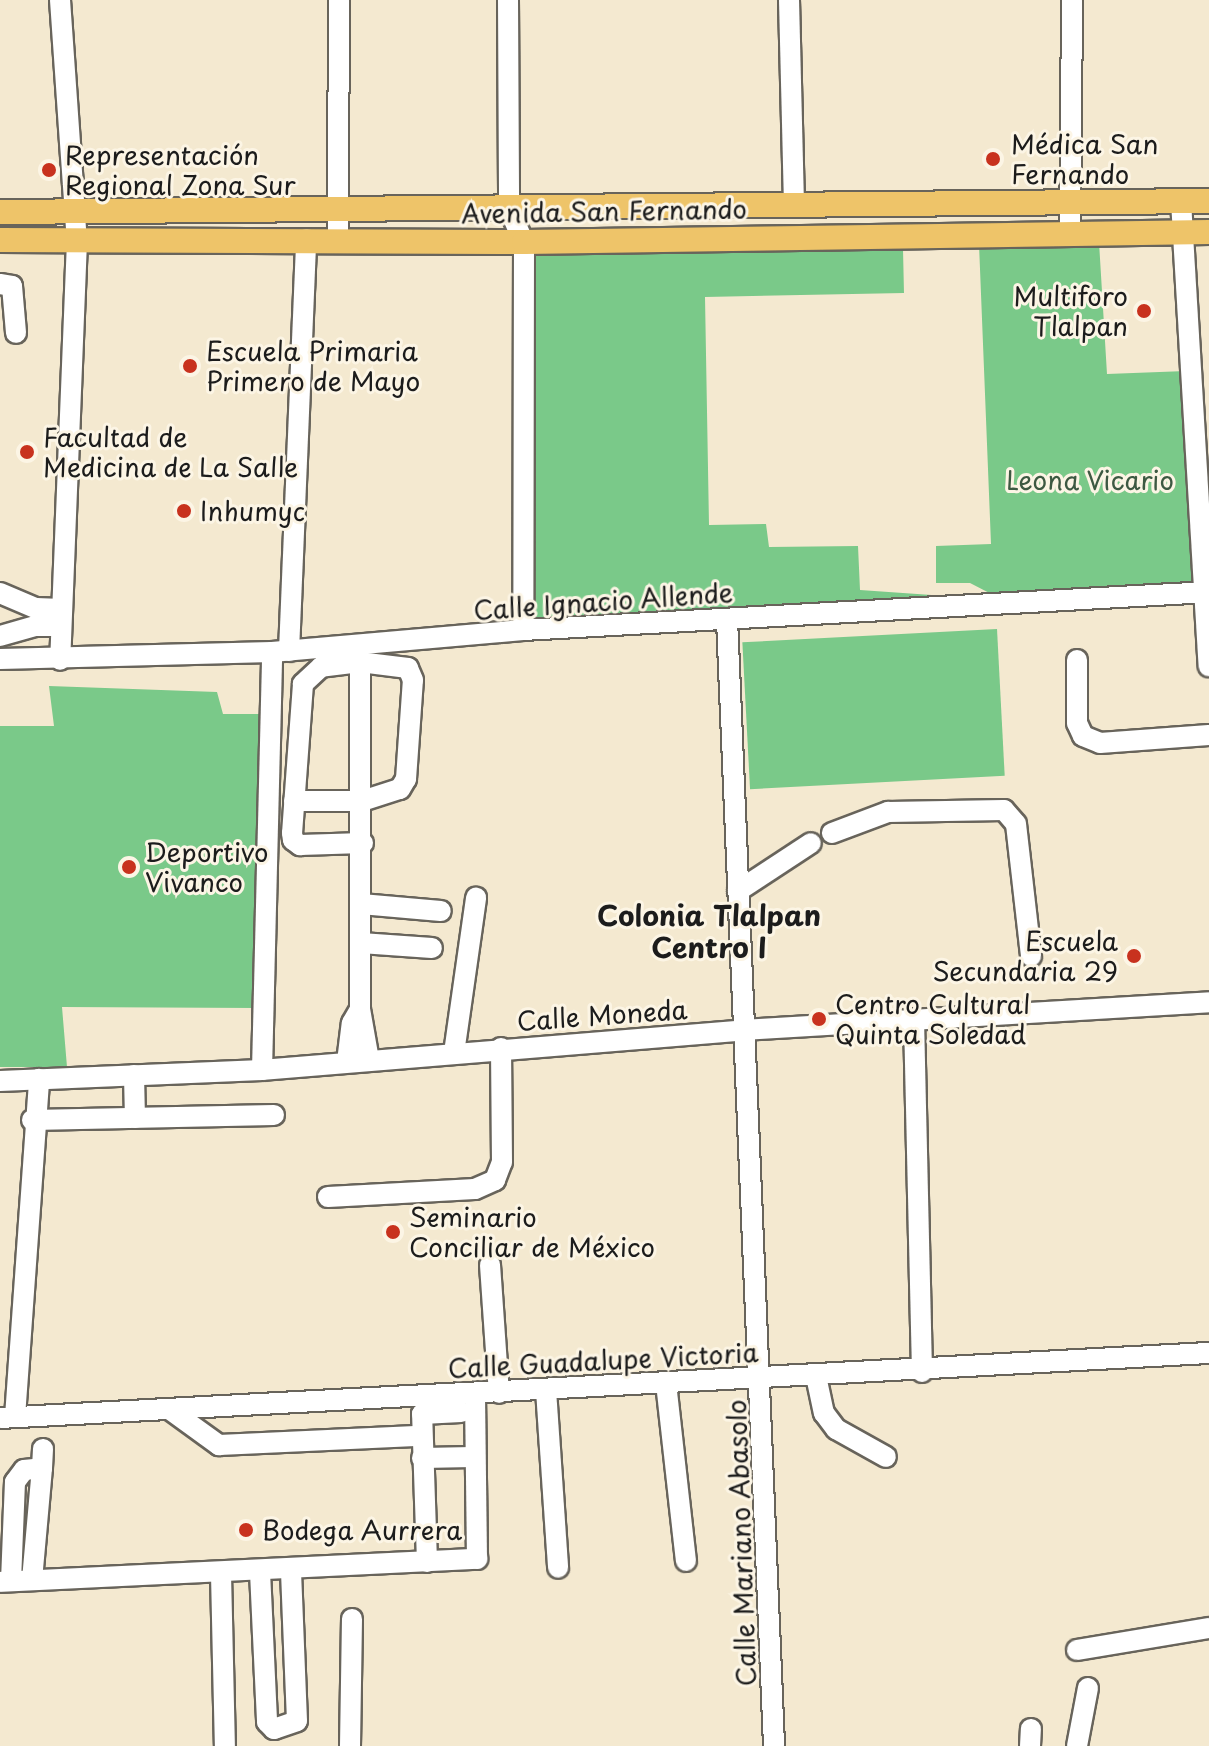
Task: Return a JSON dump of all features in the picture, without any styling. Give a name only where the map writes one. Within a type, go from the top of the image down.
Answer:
[{"type":"main road","name":"Avenida San Fernando","points":[[0,212],[1209,201]]},
{"type":"main road","name":"Avenida San Fernando","points":[[0,240],[524,242],[1209,232]]},
{"type":"street","points":[[60,0],[77,212],[60,660]]},
{"type":"street","points":[[338,240],[339,0]]},
{"type":"street","points":[[508,0],[509,209],[524,242],[523,630]]},
{"type":"street","points":[[789,0],[794,205]]},
{"type":"street","points":[[1070,233],[1072,0]]},
{"type":"street","points":[[1181,201],[1207,592],[1209,666]]},
{"type":"street","points":[[262,1070],[280,652],[306,239]]},
{"type":"street","points":[[0,284],[12,286],[16,333]]},
{"type":"street","name":"Calle Ignacio Allende","points":[[0,659],[60,660],[280,652],[523,630],[1207,592]]},
{"type":"street","points":[[0,593],[61,618]]},
{"type":"street","points":[[0,636],[61,618]]},
{"type":"street","name":"Calle Mariano Abasolo","points":[[727,619],[774,1746]]},
{"type":"street","points":[[1077,660],[1077,723],[1083,736],[1100,743],[1209,735]]},
{"type":"street","points":[[360,662],[363,843],[360,1009],[369,1060]]},
{"type":"street","points":[[294,801],[362,801],[388,796],[406,779],[413,680],[408,668],[399,663],[360,662],[321,667],[303,684],[294,801],[292,833],[300,845],[363,843]]},
{"type":"street","points":[[832,833],[888,812],[1004,810],[1016,824],[1031,956]]},
{"type":"street","points":[[738,891],[811,843]]},
{"type":"street","points":[[454,1053],[476,898]]},
{"type":"street","points":[[361,904],[441,911]]},
{"type":"street","points":[[361,943],[432,948]]},
{"type":"street","name":"Calle Moneda","points":[[0,1081],[262,1070],[744,1030],[1209,1002]]},
{"type":"street","points":[[347,1062],[352,1023],[360,1009]]},
{"type":"street","points":[[914,1019],[922,1372]]},
{"type":"street","points":[[328,1197],[475,1189],[495,1180],[502,1162],[501,1048]]},
{"type":"street","points":[[134,1075],[135,1118]]},
{"type":"street","points":[[7,1417],[32,1120],[39,1079]]},
{"type":"street","points":[[32,1120],[274,1115]]},
{"type":"street","points":[[490,1265],[499,1393]]},
{"type":"street","name":"Calle Guadalupe Victoria","points":[[7,1417],[169,1409],[467,1407],[499,1393],[922,1372],[1209,1353]]},
{"type":"street","points":[[816,1376],[824,1413],[836,1429],[886,1457]]},
{"type":"street","points":[[666,1383],[686,1561]]},
{"type":"street","points":[[546,1390],[558,1568]]},
{"type":"street","points":[[42,1459],[14,1581],[221,1574],[260,1572],[291,1570],[427,1562],[477,1559],[473,1457],[467,1407],[422,1414],[427,1562]]},
{"type":"street","points":[[169,1409],[219,1445],[421,1436]]},
{"type":"street","points":[[422,1458],[473,1457]]},
{"type":"street","points":[[260,1572],[267,1722],[274,1729],[297,1721],[291,1570]]},
{"type":"street","points":[[221,1574],[225,1746]]},
{"type":"street","points":[[350,1746],[352,1619]]},
{"type":"street","points":[[1077,1650],[1209,1628]]},
{"type":"street","points":[[1077,1746],[1088,1688]]},
{"type":"green space","name":"Leona Vicario","points":[[1099,242],[1107,374],[1186,371],[1198,587],[1005,594],[1006,600],[529,621],[533,255],[903,249],[904,293],[705,297],[709,525],[766,524],[769,547],[858,546],[860,590],[1003,600],[970,583],[936,583],[936,546],[991,544],[979,244]]},
{"type":"green space","points":[[997,629],[1005,776],[750,789],[742,642]]},
{"type":"green space","name":"Deportivo Vivanco","points":[[49,686],[217,692],[223,714],[259,714],[258,1008],[62,1007],[67,1067],[0,1067],[0,726],[54,726]]},
{"type":"place","name":"Médica San Fernando","points":[[993,159]]},
{"type":"place","name":"Representación Regional Zona Sur","points":[[49,170]]},
{"type":"place","name":"Multiforo Tlalpan","points":[[1144,311]]},
{"type":"place","name":"Escuela Primaria Primero de Mayo","points":[[190,366]]},
{"type":"place","name":"Facultad de Medicina de La Salle","points":[[27,452]]},
{"type":"place","name":"Inhumyc","points":[[184,511]]},
{"type":"place","name":"Deportivo Vivanco","points":[[129,867]]},
{"type":"place","name":"Escuela Secundaria 29","points":[[1134,956]]},
{"type":"place","name":"Centro Cultural Quinta Soledad","points":[[819,1019]]},
{"type":"place","name":"Seminario Conciliar de México","points":[[393,1232]]},
{"type":"place","name":"Bodega Aurrera","points":[[246,1530]]},
{"type":"district","name":"Colonia Tlalpan Centro I","points":[[709,931]]}]
